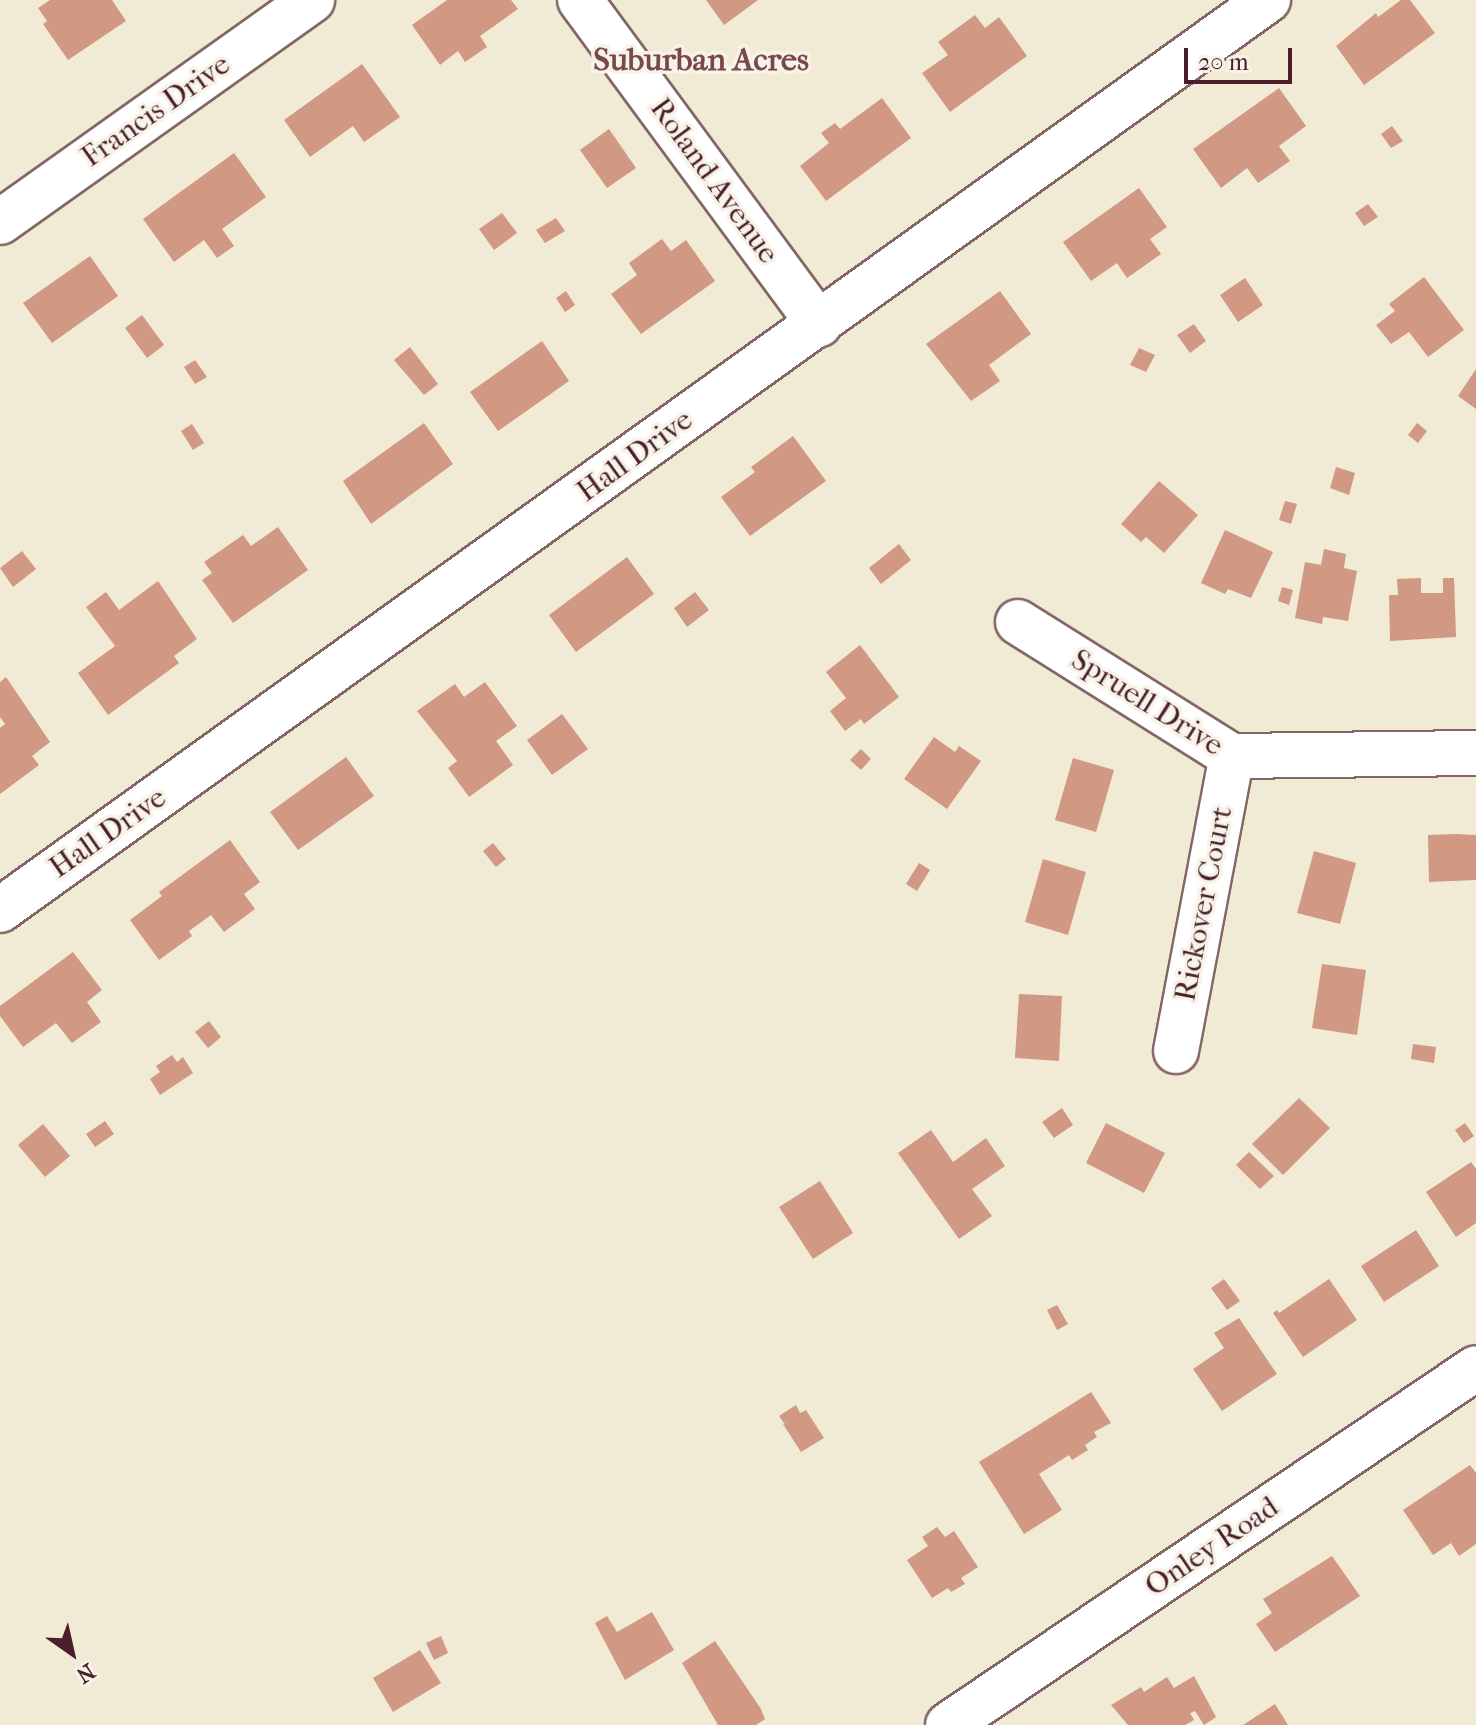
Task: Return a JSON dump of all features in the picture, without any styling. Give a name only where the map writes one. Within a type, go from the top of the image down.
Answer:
[{"type":"street","name":"Francis Drive","points":[[0,222],[312,0]]},
{"type":"street","name":"Roland Avenue","points":[[580,0],[819,324]]},
{"type":"street","name":"Hall Drive","points":[[0,910],[1268,0]]},
{"type":"street","name":"Spruell Drive","points":[[1018,622],[1232,756],[1476,753]]},
{"type":"street","name":"Rickover Court","points":[[1176,1051],[1232,756]]},
{"type":"street","name":"Onley Road","points":[[948,1725],[1476,1368]]},
{"type":"building","points":[[50,0],[112,0],[126,21],[68,60],[43,24],[47,21],[38,8]]},
{"type":"building","points":[[447,0],[511,0],[518,9],[480,36],[487,47],[465,62],[458,51],[440,65],[412,25]]},
{"type":"building","points":[[706,0],[758,0],[724,25]]},
{"type":"building","points":[[1401,0],[1410,0],[1435,33],[1364,85],[1336,46],[1376,13],[1378,17]]},
{"type":"building","points":[[975,15],[985,28],[999,17],[1027,56],[950,112],[922,73],[948,55],[938,42]]},
{"type":"building","points":[[362,64],[400,117],[364,142],[353,126],[310,157],[284,120]]},
{"type":"building","points":[[1279,88],[1306,126],[1279,146],[1290,161],[1258,183],[1247,168],[1221,188],[1193,149]]},
{"type":"building","points":[[882,98],[911,138],[826,201],[800,166],[829,143],[821,133],[835,123],[840,129]]},
{"type":"building","points":[[1392,126],[1403,141],[1391,148],[1381,134]]},
{"type":"building","points":[[609,129],[636,168],[607,188],[580,150]]},
{"type":"building","points":[[234,153],[266,197],[222,229],[234,246],[217,258],[204,240],[174,262],[143,219]]},
{"type":"building","points":[[1139,188],[1167,227],[1150,239],[1161,254],[1127,278],[1117,263],[1091,281],[1063,242]]},
{"type":"building","points":[[1368,204],[1378,217],[1364,226],[1355,213]]},
{"type":"building","points":[[502,213],[517,233],[494,250],[479,229]]},
{"type":"building","points":[[556,218],[565,231],[545,243],[536,230]]},
{"type":"building","points":[[662,239],[671,251],[686,240],[715,281],[641,334],[611,294],[637,275],[629,263]]},
{"type":"building","points":[[90,256],[118,296],[52,343],[23,303]]},
{"type":"building","points":[[1424,277],[1464,330],[1428,357],[1409,332],[1391,344],[1376,325],[1395,311],[1389,304]]},
{"type":"building","points":[[1245,278],[1263,305],[1238,322],[1220,295]]},
{"type":"building","points":[[566,291],[575,305],[565,312],[556,298]]},
{"type":"building","points":[[1000,291],[1031,334],[989,365],[1000,381],[971,401],[926,344]]},
{"type":"building","points":[[142,315],[164,345],[147,358],[125,328]]},
{"type":"building","points":[[1194,324],[1206,341],[1190,353],[1177,335]]},
{"type":"building","points":[[542,341],[569,381],[498,431],[470,392]]},
{"type":"building","points":[[410,347],[438,384],[424,395],[394,360]]},
{"type":"building","points":[[1139,348],[1155,355],[1146,372],[1130,365]]},
{"type":"building","points":[[195,360],[207,377],[195,384],[184,367]]},
{"type":"building","points":[[1476,369],[1476,409],[1458,396]]},
{"type":"building","points":[[424,423],[453,464],[371,524],[343,481]]},
{"type":"building","points":[[1417,423],[1427,431],[1418,443],[1408,435]]},
{"type":"building","points":[[192,424],[204,443],[193,450],[181,431]]},
{"type":"building","points":[[793,436],[826,481],[750,536],[721,497],[755,472],[751,467]]},
{"type":"building","points":[[1336,467],[1355,473],[1349,495],[1330,488]]},
{"type":"building","points":[[1159,481],[1198,515],[1164,553],[1146,537],[1141,542],[1121,524]]},
{"type":"building","points":[[1285,501],[1297,504],[1291,524],[1279,520]]},
{"type":"building","points":[[278,527],[308,570],[233,623],[202,580],[212,573],[204,562],[243,535],[251,546]]},
{"type":"building","points":[[1225,530],[1273,552],[1251,598],[1228,589],[1225,594],[1201,583]]},
{"type":"building","points":[[899,544],[911,560],[881,584],[869,568]]},
{"type":"building","points":[[1324,549],[1346,554],[1344,568],[1357,571],[1348,621],[1323,617],[1322,624],[1295,618],[1305,562],[1321,565]]},
{"type":"building","points":[[22,551],[36,569],[13,587],[0,568]]},
{"type":"building","points":[[627,557],[654,594],[576,652],[549,615]]},
{"type":"building","points":[[1421,578],[1421,593],[1443,593],[1443,578],[1454,578],[1456,637],[1390,641],[1389,595],[1398,595],[1397,579]]},
{"type":"building","points":[[158,581],[197,639],[174,656],[179,663],[108,715],[78,673],[115,646],[86,607],[106,592],[119,610]]},
{"type":"building","points":[[1282,587],[1293,590],[1289,605],[1278,601]]},
{"type":"building","points":[[695,592],[709,610],[687,627],[674,608]]},
{"type":"building","points":[[860,645],[899,697],[864,724],[861,719],[845,731],[830,711],[846,698],[826,672]]},
{"type":"building","points":[[6,677],[50,742],[32,756],[39,765],[0,794],[0,728],[5,724],[0,717],[0,682]]},
{"type":"building","points":[[485,682],[517,726],[496,741],[513,765],[469,797],[448,768],[457,761],[417,711],[455,684],[464,697]]},
{"type":"building","points":[[562,714],[588,749],[552,775],[527,740]]},
{"type":"building","points":[[934,737],[955,752],[959,746],[981,761],[947,809],[904,779]]},
{"type":"building","points":[[861,749],[871,759],[861,770],[850,760]]},
{"type":"building","points":[[346,757],[374,796],[298,850],[270,812]]},
{"type":"building","points":[[1073,758],[1114,770],[1096,832],[1055,820]]},
{"type":"building","points":[[1428,835],[1476,835],[1476,880],[1429,882]]},
{"type":"building","points":[[230,840],[260,882],[244,894],[255,909],[224,932],[211,915],[189,931],[192,936],[159,960],[130,920],[162,896],[159,892]]},
{"type":"building","points":[[493,843],[506,859],[496,867],[483,851]]},
{"type":"building","points":[[1314,851],[1356,863],[1340,924],[1297,913]]},
{"type":"building","points":[[1043,859],[1086,872],[1068,935],[1025,922]]},
{"type":"building","points":[[919,863],[930,870],[917,891],[906,884]]},
{"type":"building","points":[[73,952],[102,990],[87,1002],[101,1022],[72,1043],[56,1023],[23,1047],[0,1016],[0,1006]]},
{"type":"building","points":[[1322,964],[1366,970],[1357,1035],[1312,1028]]},
{"type":"building","points":[[1019,994],[1062,996],[1059,1061],[1015,1058]]},
{"type":"building","points":[[209,1021],[221,1037],[208,1048],[195,1032]]},
{"type":"building","points":[[1413,1044],[1436,1047],[1434,1063],[1411,1059]]},
{"type":"building","points":[[172,1055],[177,1062],[183,1057],[193,1073],[160,1095],[150,1079],[160,1072],[156,1066]]},
{"type":"building","points":[[1299,1098],[1330,1128],[1283,1175],[1252,1144]]},
{"type":"building","points":[[1062,1108],[1073,1125],[1054,1138],[1042,1122]]},
{"type":"building","points":[[105,1121],[114,1134],[95,1147],[86,1134]]},
{"type":"building","points":[[1106,1123],[1165,1153],[1144,1193],[1086,1163]]},
{"type":"building","points":[[1465,1123],[1474,1136],[1464,1143],[1455,1130]]},
{"type":"building","points":[[43,1124],[70,1156],[45,1177],[18,1145]]},
{"type":"building","points":[[931,1130],[953,1162],[986,1138],[1005,1166],[972,1189],[992,1216],[959,1239],[898,1153]]},
{"type":"building","points":[[1249,1152],[1274,1176],[1260,1189],[1236,1165]]},
{"type":"building","points":[[1471,1162],[1476,1169],[1476,1223],[1456,1237],[1426,1192]]},
{"type":"building","points":[[820,1181],[853,1233],[813,1259],[779,1207]]},
{"type":"building","points":[[1416,1230],[1439,1266],[1384,1302],[1361,1266]]},
{"type":"building","points":[[1224,1279],[1240,1301],[1227,1310],[1211,1288]]},
{"type":"building","points":[[1329,1279],[1357,1320],[1303,1357],[1273,1313],[1277,1310],[1279,1313]]},
{"type":"building","points":[[1057,1305],[1068,1324],[1057,1330],[1047,1310]]},
{"type":"building","points":[[1239,1318],[1277,1374],[1222,1411],[1193,1369],[1224,1348],[1214,1333]]},
{"type":"building","points":[[1091,1392],[1111,1423],[1094,1432],[1097,1437],[1085,1445],[1088,1450],[1072,1460],[1069,1455],[1039,1474],[1062,1510],[1024,1534],[979,1462]]},
{"type":"building","points":[[796,1405],[800,1413],[806,1410],[824,1438],[801,1452],[783,1424],[793,1418],[784,1423],[779,1416]]},
{"type":"building","points":[[1470,1465],[1476,1473],[1476,1544],[1459,1556],[1451,1543],[1433,1555],[1403,1510]]},
{"type":"building","points":[[937,1527],[945,1537],[954,1531],[978,1567],[961,1578],[965,1584],[951,1592],[948,1588],[932,1598],[907,1560],[928,1546],[922,1537]]},
{"type":"building","points":[[1332,1556],[1360,1596],[1275,1652],[1256,1624],[1272,1613],[1263,1599]]},
{"type":"building","points":[[652,1612],[674,1650],[625,1680],[595,1623],[607,1616],[617,1632]]},
{"type":"building","points":[[441,1636],[448,1653],[434,1660],[426,1643]]},
{"type":"building","points":[[715,1641],[761,1709],[765,1719],[756,1725],[718,1725],[682,1663]]},
{"type":"building","points":[[420,1650],[441,1683],[393,1712],[373,1678]]},
{"type":"building","points":[[1194,1676],[1216,1717],[1204,1725],[1195,1711],[1190,1713],[1194,1720],[1185,1725],[1128,1725],[1111,1705],[1141,1687],[1144,1692],[1167,1677],[1174,1688]]},
{"type":"building","points":[[1275,1704],[1288,1725],[1243,1725]]},
{"type":"district","name":"Suburban Acres","points":[[701,60]]}]
